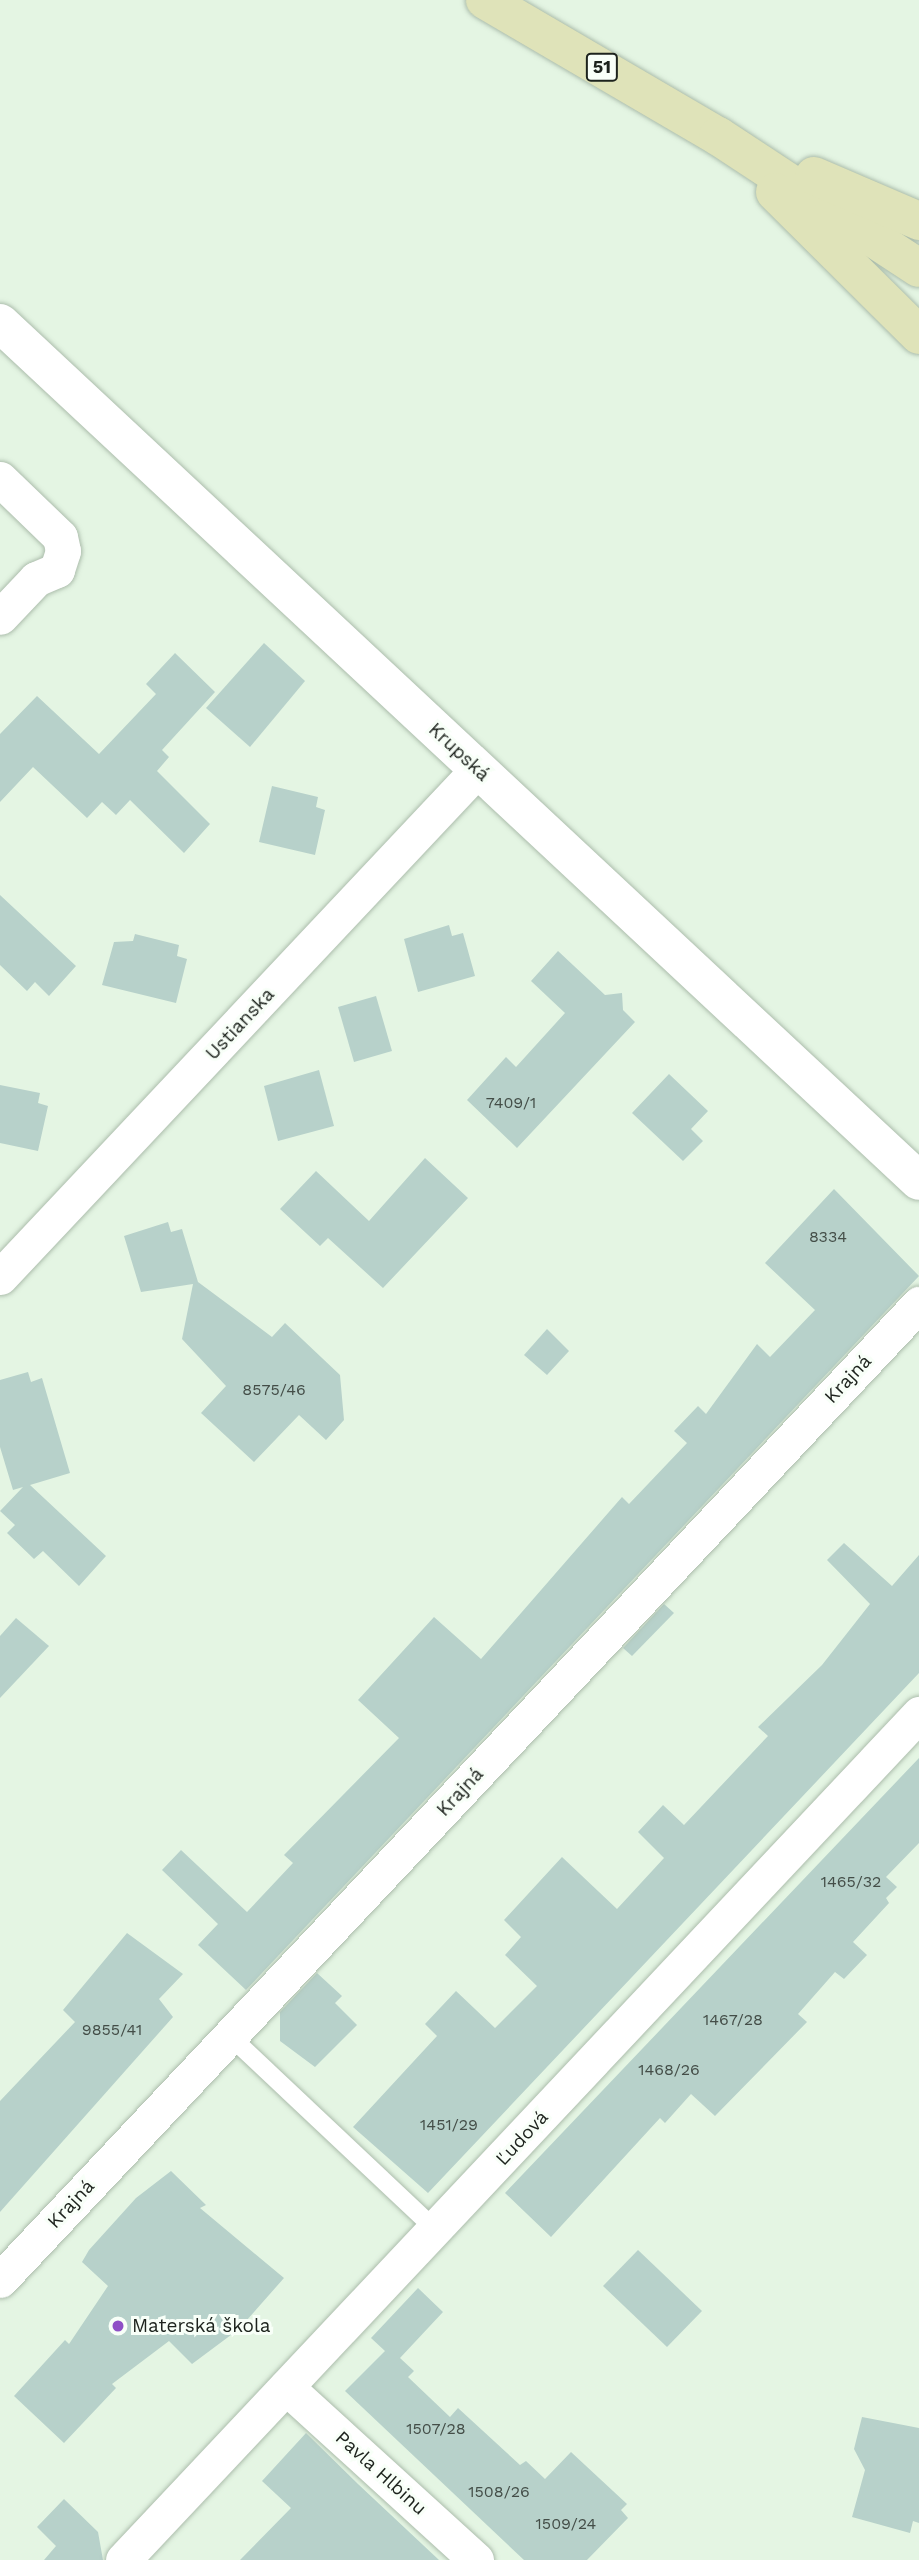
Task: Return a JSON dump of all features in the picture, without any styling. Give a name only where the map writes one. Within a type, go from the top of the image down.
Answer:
[{"type":"main road","name":"51","points":[[485,0],[718,136],[919,268]]},
{"type":"main road","points":[[718,136],[919,221]]},
{"type":"main road","points":[[718,136],[919,335]]},
{"type":"street","name":"Krupská","points":[[0,323],[919,1181]]},
{"type":"street","points":[[0,479],[60,537],[57,570],[37,579],[0,617]]},
{"type":"street","name":"Ustianska","points":[[0,1277],[478,769]]},
{"type":"street","name":"Krajná","points":[[0,2280],[919,1304]]},
{"type":"street","name":"Ľudová","points":[[123,2560],[919,1714]]},
{"type":"street","name":"Pavla Hlbinu","points":[[286,2387],[476,2560]]},
{"type":"lane","points":[[230,2036],[436,2230]]},
{"type":"building","points":[[264,643],[305,681],[250,747],[206,708]]},
{"type":"building","points":[[175,653],[215,692],[162,750],[169,757],[157,771],[210,824],[184,853],[130,800],[116,815],[102,802],[87,818],[33,767],[0,802],[0,734],[37,696],[99,754],[156,694],[146,684]]},
{"type":"building","points":[[272,786],[318,797],[316,807],[325,810],[315,855],[259,842]]},
{"type":"building","points":[[0,895],[76,966],[49,996],[35,982],[27,991],[0,965]]},
{"type":"building","points":[[449,925],[452,936],[463,933],[475,976],[418,992],[404,939]]},
{"type":"building","points":[[135,934],[179,945],[177,956],[187,959],[176,1003],[102,985],[114,942],[133,941]]},
{"type":"building","points":[[558,951],[605,995],[622,993],[623,1010],[635,1022],[517,1148],[467,1100],[506,1057],[516,1067],[565,1013],[531,981]]},
{"type":"building","points":[[376,996],[392,1051],[354,1062],[338,1007]]},
{"type":"building","points":[[319,1070],[334,1126],[278,1141],[264,1086]]},
{"type":"building","points":[[669,1074],[708,1111],[691,1129],[703,1141],[683,1161],[632,1113]]},
{"type":"building","points":[[0,1085],[40,1093],[38,1103],[48,1106],[38,1151],[0,1143]]},
{"type":"building","points":[[425,1158],[468,1198],[383,1288],[328,1238],[320,1246],[280,1209],[316,1171],[369,1221]]},
{"type":"building","points":[[834,1189],[919,1276],[246,1990],[198,1945],[218,1924],[162,1870],[181,1850],[247,1912],[293,1863],[284,1855],[399,1738],[358,1700],[434,1617],[481,1659],[622,1497],[629,1504],[687,1443],[674,1431],[698,1406],[706,1414],[757,1344],[770,1357],[815,1310],[765,1263]]},
{"type":"building","points":[[168,1222],[171,1232],[182,1229],[198,1282],[272,1337],[285,1323],[340,1375],[344,1420],[326,1440],[299,1415],[254,1462],[201,1413],[226,1386],[182,1339],[193,1284],[141,1292],[124,1236]]},
{"type":"building","points":[[547,1329],[569,1351],[547,1375],[524,1355]]},
{"type":"building","points":[[28,1372],[31,1382],[42,1378],[70,1473],[30,1485],[106,1556],[79,1586],[43,1551],[34,1559],[7,1533],[15,1525],[0,1511],[23,1487],[13,1490],[0,1447],[0,1380]]},
{"type":"building","points":[[844,1543],[892,1586],[919,1555],[919,1673],[428,2193],[353,2127],[437,2036],[425,2024],[456,1991],[495,2028],[537,1986],[505,1955],[521,1937],[504,1920],[562,1857],[617,1909],[664,1858],[638,1832],[663,1805],[684,1825],[768,1736],[758,1727],[822,1665],[870,1604],[827,1560]]},
{"type":"building","points":[[664,1604],[674,1613],[632,1656],[623,1648]]},
{"type":"building","points":[[16,1618],[49,1646],[0,1698],[0,1636]]},
{"type":"building","points":[[919,1758],[919,1843],[886,1877],[897,1887],[886,1898],[889,1903],[853,1942],[867,1955],[844,1979],[835,1972],[798,2014],[807,2022],[715,2116],[691,2094],[665,2123],[660,2118],[551,2237],[505,2193]]},
{"type":"building","points":[[127,1933],[183,1974],[159,1999],[173,2017],[0,2212],[0,2101],[75,2022],[63,2010]]},
{"type":"building","points":[[317,1973],[342,1996],[335,2003],[357,2025],[315,2067],[280,2041],[280,2012]]},
{"type":"building","points":[[171,2171],[206,2205],[200,2208],[284,2278],[239,2329],[192,2364],[169,2341],[112,2384],[116,2388],[64,2443],[14,2396],[65,2340],[69,2344],[108,2286],[82,2262],[89,2250],[136,2198]]},
{"type":"building","points":[[638,2250],[702,2311],[667,2347],[603,2286]]},
{"type":"building","points":[[418,2288],[443,2312],[400,2358],[414,2371],[408,2377],[450,2417],[458,2408],[520,2465],[526,2461],[545,2479],[571,2452],[627,2504],[621,2510],[628,2518],[587,2560],[524,2560],[345,2391],[385,2351],[371,2338]]},
{"type":"building","points":[[862,2417],[919,2428],[919,2523],[913,2521],[910,2533],[852,2517],[865,2470],[854,2449]]},
{"type":"building","points":[[306,2433],[439,2560],[240,2560],[291,2508],[262,2481]]},
{"type":"building","points":[[64,2499],[98,2532],[103,2560],[44,2560],[56,2546],[37,2527]]},
{"type":"place","name":"Materská škola","points":[[118,2326]]}]
